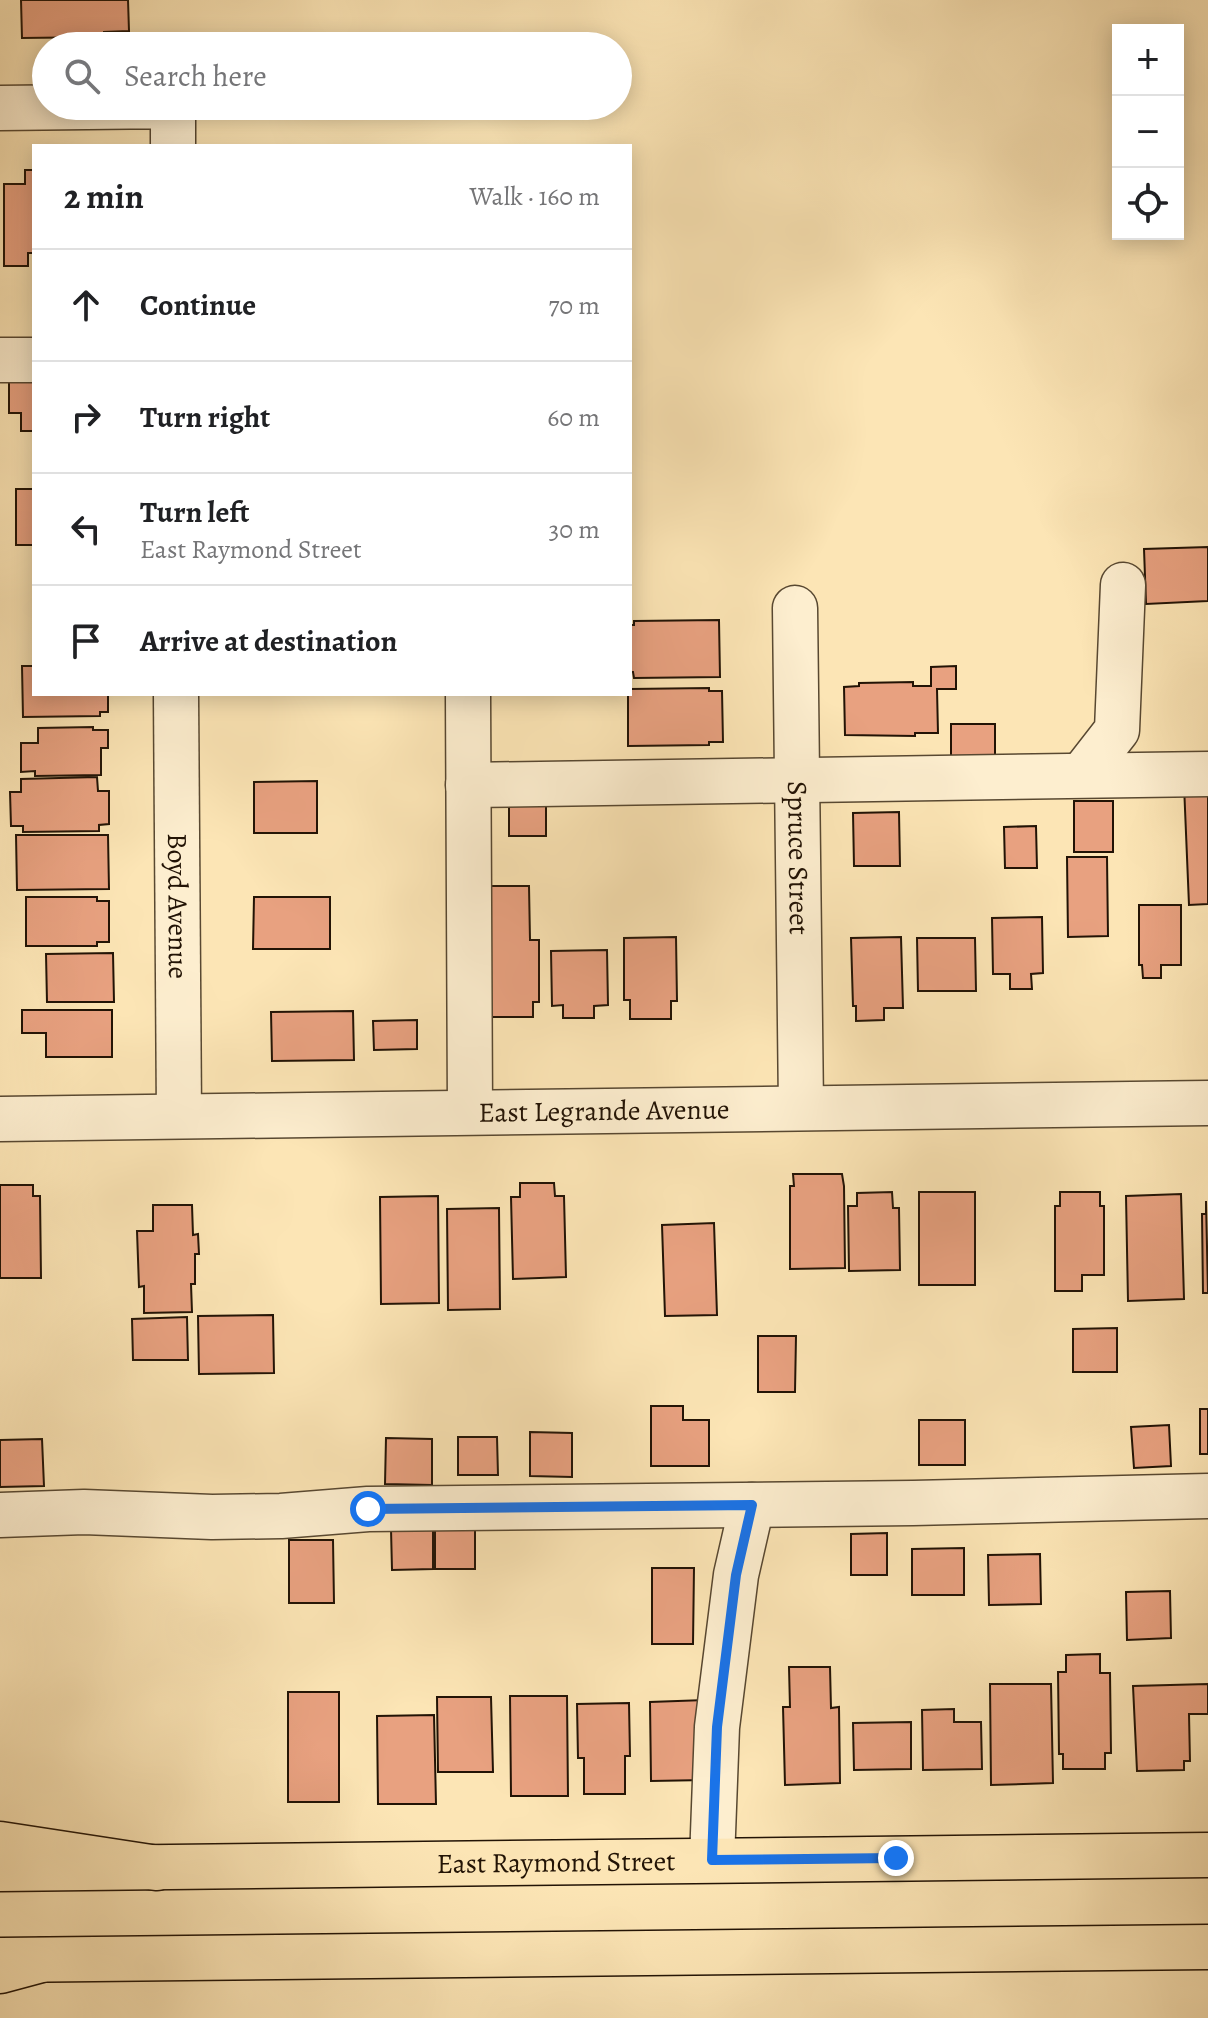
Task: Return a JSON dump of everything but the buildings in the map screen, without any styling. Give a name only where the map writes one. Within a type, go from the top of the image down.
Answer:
[{"type":"main road","points":[[0,1844],[157,1868]]},
{"type":"main road","name":"East Raymond Street","points":[[0,1869],[1208,1855]]},
{"type":"main road","points":[[0,1971],[21,1960],[1208,1947]]},
{"type":"street","points":[[0,108],[32,108]]},
{"type":"street","points":[[173,120],[173,144]]},
{"type":"street","points":[[0,360],[32,360]]},
{"type":"street","points":[[1082,775],[1117,730],[1123,585]]},
{"type":"street","name":"Spruce Street","points":[[795,608],[801,1107]]},
{"type":"street","name":"Boyd Avenue","points":[[176,696],[179,1116]]},
{"type":"street","points":[[468,696],[470,1112]]},
{"type":"street","points":[[1117,730],[1157,774]]},
{"type":"street","points":[[468,785],[1208,774]]},
{"type":"street","name":"East Legrande Avenue","points":[[0,1119],[1208,1103]]},
{"type":"street","points":[[0,1515],[84,1512],[212,1517],[281,1516],[368,1509],[1208,1496]]},
{"type":"street","points":[[712,1860],[717,1727],[736,1575],[752,1505]]},
{"type":"route","points":[[368,1509],[752,1505],[736,1575],[717,1727],[712,1860],[896,1858]]}]
